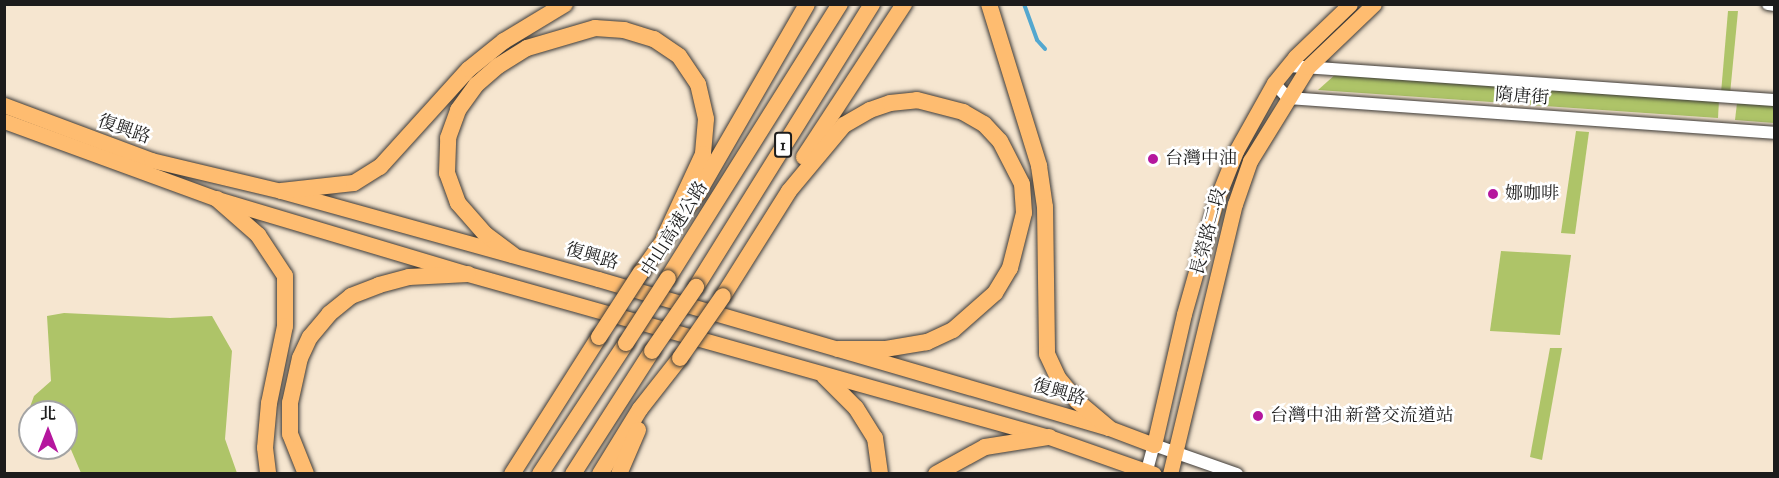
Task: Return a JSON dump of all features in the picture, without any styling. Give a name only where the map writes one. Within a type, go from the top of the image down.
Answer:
[{"type":"highway","points":[[281,191],[354,183],[380,167],[469,69],[504,41],[565,4]]},
{"type":"highway","points":[[512,474],[641,272],[698,193],[807,4]]},
{"type":"highway","name":"中山高速公路","points":[[540,474],[668,278],[840,4]]},
{"type":"highway","name":"1","points":[[573,474],[696,287],[872,4]]},
{"type":"highway","points":[[789,191],[796,171],[817,135],[904,4]]},
{"type":"highway","points":[[989,4],[1039,166],[1045,207],[1047,354],[1058,378],[1077,401],[1109,428]]},
{"type":"highway","points":[[513,255],[486,236],[458,203],[447,173],[448,138],[459,110],[476,85],[498,66],[527,48],[595,28],[624,30],[654,39],[679,56],[698,84],[706,119],[703,154],[664,238]]},
{"type":"highway","points":[[620,474],[658,391],[723,296],[789,191],[844,125],[870,110],[917,100],[948,106],[984,124],[1006,151],[1022,184],[1024,213],[1017,251],[995,293],[975,314],[927,342],[885,349],[838,349]]},
{"type":"highway","points":[[217,198],[258,235],[285,276],[285,326],[269,403],[265,448],[268,474]]},
{"type":"highway","points":[[306,474],[290,434],[290,403],[300,358],[329,314],[351,296],[379,285],[409,277],[468,274]]},
{"type":"highway","points":[[824,376],[856,408],[875,438],[880,474]]},
{"type":"highway","points":[[600,474],[640,409],[658,391]]},
{"type":"highway","points":[[936,474],[984,447],[1049,437]]},
{"type":"highway","points":[[501,474],[524,452]]},
{"type":"main road","name":"長榮路二段","points":[[1154,445],[1184,314],[1216,201],[1236,151],[1274,83],[1350,4]]},
{"type":"main road","name":"長榮路二段","points":[[1170,474],[1235,204],[1250,160],[1308,67],[1374,4]]},
{"type":"main road","name":"復興路","points":[[4,105],[151,160],[281,191],[513,255],[1109,428],[1154,445]]},
{"type":"main road","name":"復興路","points":[[4,121],[217,198],[468,274],[824,376],[1049,437],[1149,473]]},
{"type":"street","points":[[1768,4],[1774,5]]},
{"type":"street","name":"隋唐街","points":[[1288,66],[1774,100]]},
{"type":"street","points":[[1274,83],[1288,98]]},
{"type":"street","name":"隋唐街","points":[[1288,98],[1774,133]]},
{"type":"street","name":"復興路","points":[[1154,445],[1237,474]]},
{"type":"street","name":"長榮路二段","points":[[1149,473],[1154,445]]},
{"type":"green space","points":[[1728,11],[1738,11],[1730,94],[1721,93]]},
{"type":"green space","points":[[1337,73],[1520,85],[1520,104],[1318,90]]},
{"type":"green space","points":[[1531,87],[1719,100],[1718,118],[1530,105]]},
{"type":"green space","points":[[1737,103],[1774,105],[1774,123],[1735,120]]},
{"type":"green space","points":[[1576,131],[1589,132],[1575,234],[1561,233]]},
{"type":"green space","points":[[1501,251],[1571,255],[1560,335],[1490,331]]},
{"type":"green space","points":[[64,313],[170,318],[212,316],[232,351],[225,439],[237,473],[81,473],[75,460],[78,460],[78,400],[33,400],[51,381],[47,316]]},
{"type":"green space","points":[[1550,348],[1562,348],[1542,460],[1530,457]]},
{"type":"waterway","points":[[1024,4],[1037,40],[1045,49]]},
{"type":"place","name":"台灣中油","points":[[1153,159]]},
{"type":"place","name":"娜咖啡","points":[[1493,194]]},
{"type":"place","name":"台灣中油 新營交流道站","points":[[1258,416]]}]
